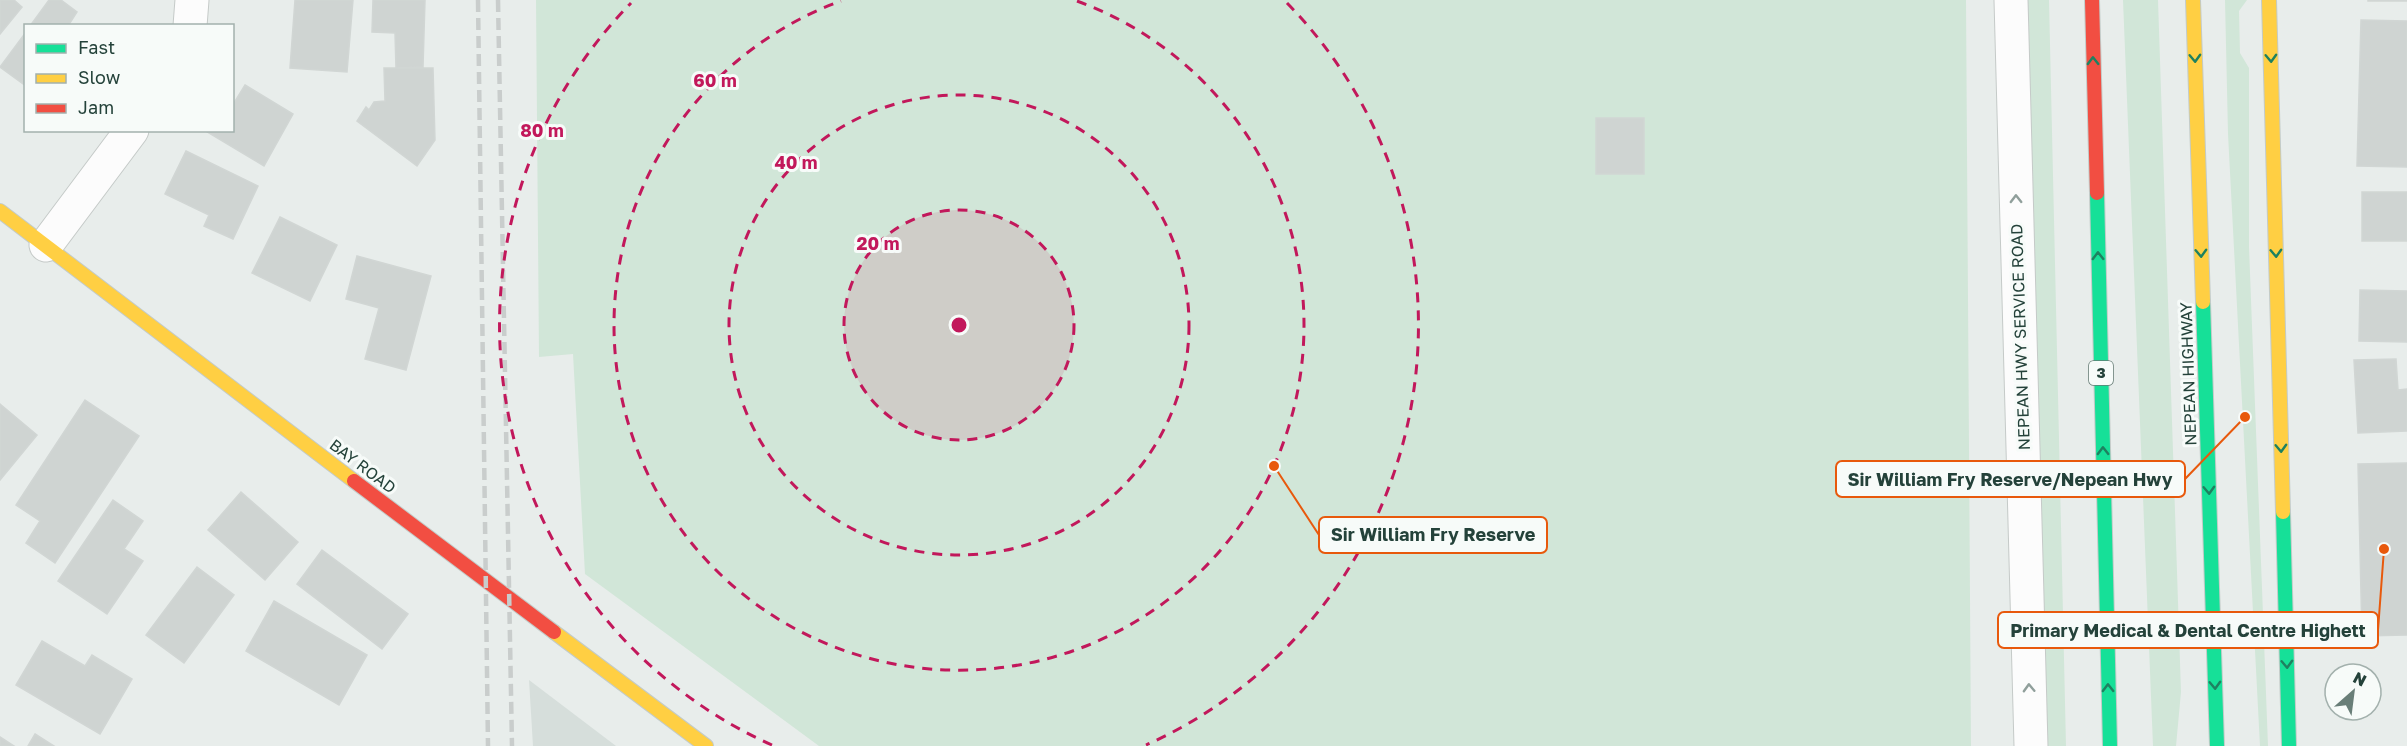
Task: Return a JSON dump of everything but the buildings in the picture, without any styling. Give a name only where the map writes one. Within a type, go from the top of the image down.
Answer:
[{"type":"main road","name":"3","points":[[2092,0],[2110,746]]},
{"type":"main road","name":"NEPEAN HIGHWAY","points":[[2193,0],[2217,746]]},
{"type":"main road","points":[[2270,0],[2289,746]]},
{"type":"main road","name":"BAY ROAD","points":[[0,211],[538,621],[706,746]]},
{"type":"street","points":[[190,24],[192,0]]},
{"type":"street","name":"NEPEAN HWY SERVICE ROAD","points":[[2011,0],[2031,746]]},
{"type":"street","points":[[46,245],[131,132]]},
{"type":"shaded area","points":[[529,680],[616,746],[533,746]]},
{"type":"green space","points":[[536,0],[1966,0],[1971,746],[819,746],[585,574],[573,354],[539,357]]},
{"type":"green space","points":[[2025,0],[2049,0],[2066,746],[2044,746]]},
{"type":"green space","points":[[2123,0],[2158,0],[2181,692],[2176,746],[2153,746]]},
{"type":"green space","points":[[2225,0],[2247,0],[2239,11],[2240,53],[2249,68],[2249,247],[2268,746],[2260,746],[2228,134]]},
{"type":"railway","points":[[478,0],[488,746]]},
{"type":"railway","points":[[498,0],[512,746]]},
{"type":"traffic: fast","points":[[2097,193],[2110,746]]},
{"type":"traffic: fast","points":[[2203,302],[2217,746]]},
{"type":"traffic: fast","points":[[2283,512],[2289,746]]},
{"type":"traffic: slow","points":[[2193,0],[2203,302]]},
{"type":"traffic: slow","points":[[2269,0],[2283,512]]},
{"type":"traffic: slow","points":[[0,211],[354,481]]},
{"type":"traffic: slow","points":[[554,632],[706,746]]},
{"type":"traffic: jam","points":[[2092,0],[2097,193]]},
{"type":"traffic: jam","points":[[354,481],[554,632]]},
{"type":"place","name":"Sir William Fry Reserve/Nepean Hwy","points":[[2245,417]]},
{"type":"place","name":"Sir William Fry Reserve","points":[[1274,466]]},
{"type":"place","name":"Primary Medical & Dental Centre Highett","points":[[2384,549]]}]
